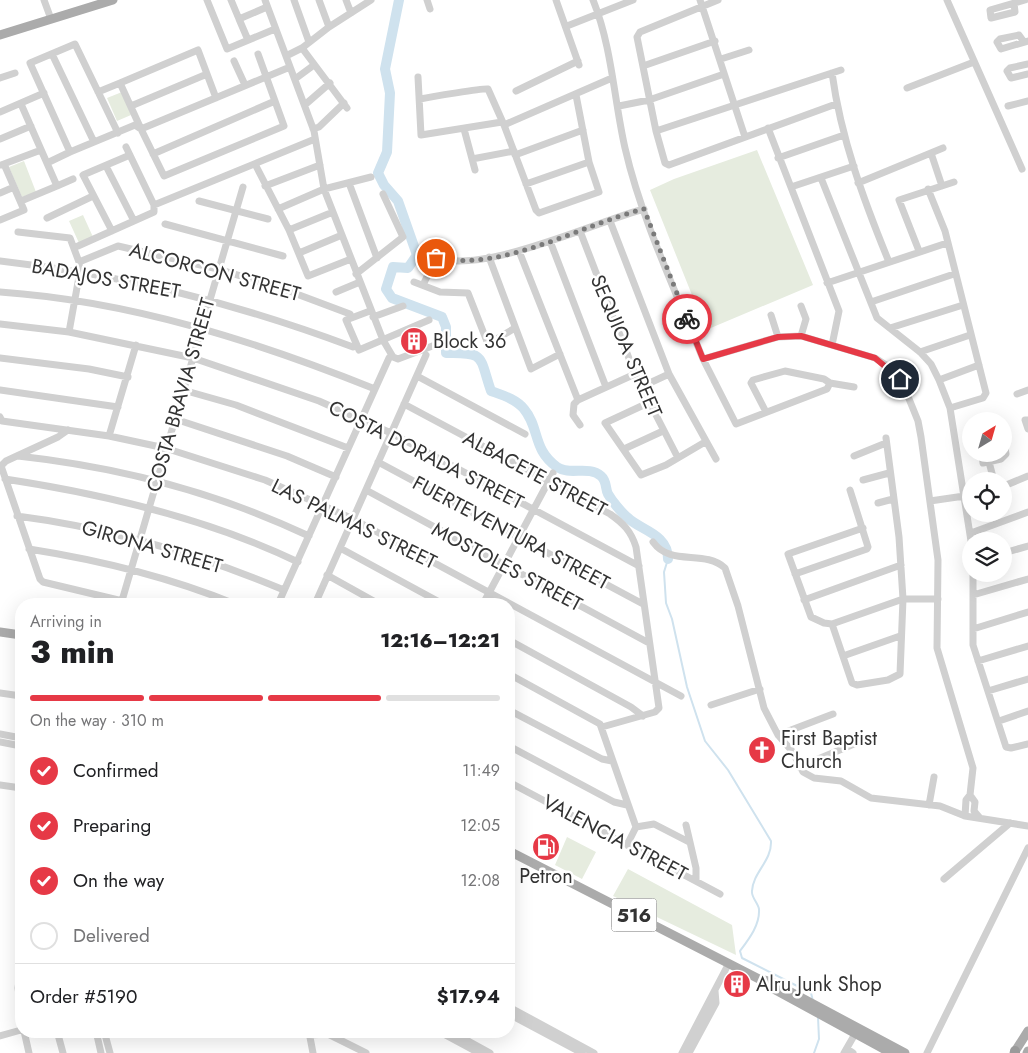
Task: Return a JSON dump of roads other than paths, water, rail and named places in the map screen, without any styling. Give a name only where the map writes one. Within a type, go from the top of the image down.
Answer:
[{"type":"main road","points":[[0,34],[113,0]]},
{"type":"main road","points":[[0,632],[15,634]]},
{"type":"main road","name":"516","points":[[515,854],[905,1053]]},
{"type":"main road","name":"516","points":[[824,1013],[855,1034],[891,1053]]},
{"type":"main road","points":[[1015,1052],[1028,1031]]},
{"type":"main road","points":[[1015,1052],[1028,1038]]},
{"type":"street","points":[[44,0],[51,19]]},
{"type":"street","points":[[207,0],[227,49],[275,29]]},
{"type":"street","points":[[231,0],[248,40]]},
{"type":"street","points":[[294,0],[309,42]]},
{"type":"street","points":[[319,0],[330,27]]},
{"type":"street","points":[[346,0],[351,13]]},
{"type":"street","points":[[288,56],[371,0]]},
{"type":"street","points":[[427,0],[430,9]]},
{"type":"street","points":[[516,91],[579,63],[556,0]]},
{"type":"street","points":[[594,0],[619,106],[625,148],[644,209],[703,359],[736,424],[827,389],[830,383]]},
{"type":"street","points":[[567,26],[599,15],[630,0]]},
{"type":"street","points":[[718,0],[701,3],[640,32],[637,38],[662,159],[669,165],[836,104]]},
{"type":"street","points":[[947,0],[1022,169]]},
{"type":"street","points":[[1014,3],[1025,0]]},
{"type":"street","points":[[239,18],[267,2]]},
{"type":"street","points":[[267,2],[275,29],[288,56],[290,67],[297,78],[314,132]]},
{"type":"street","points":[[267,2],[307,103],[324,189],[383,340],[393,357],[398,359],[436,345]]},
{"type":"street","points":[[701,3],[721,59],[724,74],[745,137]]},
{"type":"street","points":[[643,66],[715,41]]},
{"type":"street","points":[[70,152],[30,63],[75,44],[118,133]]},
{"type":"street","points":[[154,205],[255,164],[314,132],[346,105],[302,48]]},
{"type":"street","points":[[98,92],[198,50],[216,98]]},
{"type":"street","points":[[721,59],[749,50]]},
{"type":"street","points":[[52,54],[94,142]]},
{"type":"street","points":[[120,83],[164,176],[284,126],[258,54]]},
{"type":"street","points":[[234,61],[245,85]]},
{"type":"street","points":[[906,88],[974,62]]},
{"type":"street","points":[[1028,64],[1010,68],[1007,71],[1011,78],[1028,74]]},
{"type":"street","points":[[297,78],[314,65]]},
{"type":"street","points":[[47,163],[135,126],[141,129],[290,67]]},
{"type":"street","points":[[656,131],[841,70]]},
{"type":"street","points":[[0,78],[15,73]]},
{"type":"street","points":[[832,73],[836,104],[858,183],[889,262]]},
{"type":"street","points":[[131,106],[207,74]]},
{"type":"street","points":[[619,106],[649,100],[724,74]]},
{"type":"street","points":[[418,77],[420,135],[503,123],[576,95],[612,78]]},
{"type":"street","points":[[307,103],[330,83]]},
{"type":"street","points":[[420,99],[487,88],[503,123],[538,213],[599,192],[589,162],[576,95]]},
{"type":"street","points":[[0,112],[44,93]]},
{"type":"street","points":[[153,154],[275,101]]},
{"type":"street","points":[[1008,106],[1028,101]]},
{"type":"street","points":[[21,104],[57,186]]},
{"type":"street","points":[[0,139],[31,126]]},
{"type":"street","points":[[768,128],[784,175],[792,187],[839,311],[832,345]]},
{"type":"street","points":[[464,129],[475,170]]},
{"type":"street","points":[[472,159],[515,153],[583,130]]},
{"type":"street","points":[[778,158],[844,135]]},
{"type":"street","points":[[78,246],[153,213],[154,205],[126,146]]},
{"type":"street","points":[[858,183],[943,148]]},
{"type":"street","points":[[0,220],[24,210],[2,165],[41,150]]},
{"type":"street","points":[[931,153],[942,186]]},
{"type":"street","points":[[112,231],[83,176],[130,156]]},
{"type":"street","points":[[526,184],[589,162]]},
{"type":"street","points":[[255,164],[290,230],[309,277],[351,259]]},
{"type":"street","points":[[265,186],[320,165]]},
{"type":"street","points":[[106,166],[134,221]]},
{"type":"street","points":[[792,187],[854,166]]},
{"type":"street","points":[[278,209],[324,189],[372,177]]},
{"type":"street","points":[[821,178],[879,322],[890,328],[920,352],[931,364],[939,380],[950,408],[963,472]]},
{"type":"street","points":[[21,201],[73,179]]},
{"type":"street","points":[[919,251],[899,200],[954,182]]},
{"type":"street","points":[[349,183],[377,258]]},
{"type":"street","points":[[0,193],[14,187]]},
{"type":"street","name":"COSTA BRAVIA STREET","points":[[123,598],[165,448],[243,187]]},
{"type":"street","points":[[928,189],[945,231],[985,396],[950,408]]},
{"type":"street","points":[[356,274],[404,235],[383,194]]},
{"type":"street","points":[[47,218],[93,196]]},
{"type":"street","points":[[199,201],[268,220]]},
{"type":"street","points":[[423,285],[434,257],[455,261],[520,251],[644,209]]},
{"type":"street","points":[[290,230],[333,212]]},
{"type":"street","points":[[610,220],[669,374],[716,459]]},
{"type":"street","points":[[165,224],[283,256]]},
{"type":"street","name":"SEQUIOA STREET","points":[[580,230],[640,387],[678,458]]},
{"type":"street","points":[[18,232],[68,237],[79,262],[80,271],[69,332]]},
{"type":"street","points":[[299,254],[342,235]]},
{"type":"street","points":[[550,241],[606,387]]},
{"type":"street","points":[[827,283],[919,251],[947,244]]},
{"type":"street","name":"ALCORCON STREET","points":[[79,262],[118,246],[218,269],[286,290],[350,314]]},
{"type":"street","points":[[520,251],[578,400]]},
{"type":"street","points":[[489,257],[531,369],[560,354]]},
{"type":"street","name":"BADAJOS STREET","points":[[0,262],[80,271],[142,282],[210,299],[288,323],[353,347]]},
{"type":"street","points":[[871,302],[954,274]]},
{"type":"street","points":[[336,292],[360,282]]},
{"type":"street","points":[[414,282],[440,292],[469,294],[488,344],[515,328]]},
{"type":"street","points":[[0,292],[74,301],[144,314],[201,328],[267,348],[375,389]]},
{"type":"street","points":[[890,328],[962,305]]},
{"type":"street","points":[[403,306],[347,319],[346,322],[359,350],[429,320]]},
{"type":"street","points":[[801,306],[806,319],[801,336]]},
{"type":"street","points":[[772,315],[778,337]]},
{"type":"street","name":"COSTA DORADA STREET","points":[[0,324],[69,332],[136,345],[193,358],[277,385],[392,433],[638,566]]},
{"type":"street","points":[[920,352],[970,335]]},
{"type":"street","points":[[703,359],[778,337],[801,336],[875,358],[889,367],[903,384],[918,421],[938,560],[937,648],[973,768],[970,795],[966,800],[965,816]]},
{"type":"street","points":[[109,436],[136,345]]},
{"type":"street","points":[[317,598],[426,355]]},
{"type":"street","points":[[0,358],[89,369],[128,377]]},
{"type":"street","points":[[281,598],[389,358]]},
{"type":"street","points":[[939,380],[979,365]]},
{"type":"street","points":[[766,412],[752,386],[753,380],[785,371],[824,379],[830,383],[854,386]]},
{"type":"street","points":[[580,425],[573,415],[574,404],[578,400],[635,374]]},
{"type":"street","points":[[640,387],[669,374]]},
{"type":"street","points":[[417,376],[525,434]]},
{"type":"street","points":[[0,390],[118,407]]},
{"type":"street","points":[[183,390],[236,405],[348,448]]},
{"type":"street","points":[[1017,394],[1028,390]]},
{"type":"street","points":[[648,403],[605,423],[641,475],[678,458],[705,442]]},
{"type":"street","name":"ALBACETE STREET","points":[[404,404],[623,523],[634,539],[659,708],[655,712],[642,716]]},
{"type":"street","name":"LAS PALMAS STREET","points":[[1,419],[109,436],[165,448],[265,480],[353,519],[500,598]]},
{"type":"street","points":[[174,419],[252,443],[336,477]]},
{"type":"street","points":[[1028,420],[1026,420],[1028,429]]},
{"type":"street","points":[[68,430],[1,464],[1,473],[5,479],[40,578],[44,582],[106,598]]},
{"type":"street","points":[[624,449],[663,431]]},
{"type":"street","points":[[832,624],[844,656],[849,677],[857,685],[893,678],[900,674],[900,636],[903,599],[901,565],[886,441],[854,456]]},
{"type":"street","points":[[18,456],[68,463],[156,480],[265,515],[309,536]]},
{"type":"street","name":"FUERTEVENTURA STREET","points":[[378,462],[643,604]]},
{"type":"street","points":[[983,462],[989,462],[992,472]]},
{"type":"street","points":[[486,598],[553,473]]},
{"type":"street","points":[[863,480],[889,473]]},
{"type":"street","points":[[1012,483],[1028,476]]},
{"type":"street","points":[[5,479],[52,486],[148,508],[247,540],[298,562]]},
{"type":"street","name":"MOSTOLES STREET","points":[[366,490],[649,643]]},
{"type":"street","points":[[795,574],[864,551],[868,547],[850,490]]},
{"type":"street","points":[[930,501],[962,497]]},
{"type":"street","points":[[878,503],[893,499]]},
{"type":"street","points":[[982,532],[1028,512]]},
{"type":"street","name":"GIRONA STREET","points":[[17,516],[85,526],[139,539],[215,563],[284,590]]},
{"type":"street","points":[[862,528],[788,554],[811,617],[824,623],[832,624],[903,599],[938,600]]},
{"type":"street","points":[[653,542],[668,555],[711,560],[726,568],[736,599],[764,708],[778,734],[792,751],[799,766],[805,773],[814,778],[841,781],[871,798],[953,809],[965,816],[1028,826]]},
{"type":"street","points":[[1012,551],[1028,546]]},
{"type":"street","points":[[340,548],[432,598]]},
{"type":"street","points":[[29,549],[130,570],[186,585],[220,598]]},
{"type":"street","points":[[804,600],[901,565]]},
{"type":"street","points":[[327,575],[368,598]]},
{"type":"street","points":[[973,595],[1028,579]]},
{"type":"street","points":[[973,582],[973,645],[988,691],[1008,749],[1028,744]]},
{"type":"street","name":"LAS PALMAS STREET","points":[[515,606],[681,696]]},
{"type":"street","points":[[973,628],[1028,612]]},
{"type":"street","points":[[844,656],[900,636]]},
{"type":"street","points":[[515,643],[631,707],[642,716]]},
{"type":"street","points":[[978,661],[1028,646]]},
{"type":"street","points":[[515,678],[596,721],[602,727],[636,828],[627,845]]},
{"type":"street","points":[[988,691],[1028,679]]},
{"type":"street","points":[[711,705],[760,689]]},
{"type":"street","points":[[0,693],[15,695]]},
{"type":"street","points":[[999,720],[1028,711]]},
{"type":"street","points":[[515,713],[602,758],[612,761]]},
{"type":"street","points":[[778,734],[832,714]]},
{"type":"street","points":[[602,727],[642,716]]},
{"type":"street","points":[[0,734],[15,737]]},
{"type":"street","points":[[0,742],[15,745]]},
{"type":"street","points":[[799,766],[854,744]]},
{"type":"street","points":[[515,749],[614,802],[627,805]]},
{"type":"street","points":[[929,805],[934,777]]},
{"type":"street","points":[[0,785],[15,787]]},
{"type":"street","name":"VALENCIA STREET","points":[[515,785],[720,894]]},
{"type":"street","points":[[970,795],[975,802],[974,812],[980,818]]},
{"type":"street","points":[[944,879],[1010,823]]},
{"type":"street","points":[[636,828],[654,824],[689,842]]},
{"type":"street","points":[[686,825],[696,868],[696,881]]},
{"type":"street","points":[[928,1053],[1028,848]]},
{"type":"street","points":[[682,1053],[729,963]]},
{"type":"street","points":[[689,1053],[716,1003],[715,991]]},
{"type":"street","points":[[515,1010],[594,1053]]},
{"type":"street","points":[[515,1017],[582,1053]]},
{"type":"street","points":[[0,1036],[15,1032]]},
{"type":"street","points":[[848,1052],[855,1034]]},
{"type":"street","points":[[25,1038],[29,1053]]},
{"type":"street","points":[[59,1038],[63,1053]]},
{"type":"street","points":[[98,1038],[101,1053]]},
{"type":"street","points":[[106,1038],[110,1053]]},
{"type":"street","points":[[310,1038],[313,1053]]},
{"type":"street","points":[[336,1038],[366,1053]]},
{"type":"street","points":[[451,1038],[478,1053]]},
{"type":"street","points":[[457,1038],[467,1047],[490,1053]]},
{"type":"waterway","points":[[399,0],[385,69],[390,93],[387,152],[378,173],[384,185],[398,201],[417,255],[408,268],[393,267],[386,289],[392,298],[442,317],[446,327],[446,353],[475,355],[479,358],[491,391],[513,400],[524,409],[529,416],[540,446],[549,460],[562,470],[590,471],[601,476],[608,494],[617,506],[632,521],[652,533],[663,543],[667,550],[668,559]]},
{"type":"waterway","points":[[668,559],[664,572],[666,603],[672,619],[687,687],[705,741],[728,770],[771,841],[769,855],[753,884],[752,893],[759,909],[759,915],[753,932],[740,951],[742,958],[811,993],[813,1001]]},
{"type":"waterway","points":[[814,1053],[819,1039],[818,1017]]},
{"type":"place","name":"Block 36","points":[[414,341]]},
{"type":"place","name":"First Baptist Church","points":[[762,750]]},
{"type":"place","name":"Petron","points":[[546,847]]},
{"type":"place","name":"Alru Junk Shop","points":[[737,984]]}]
